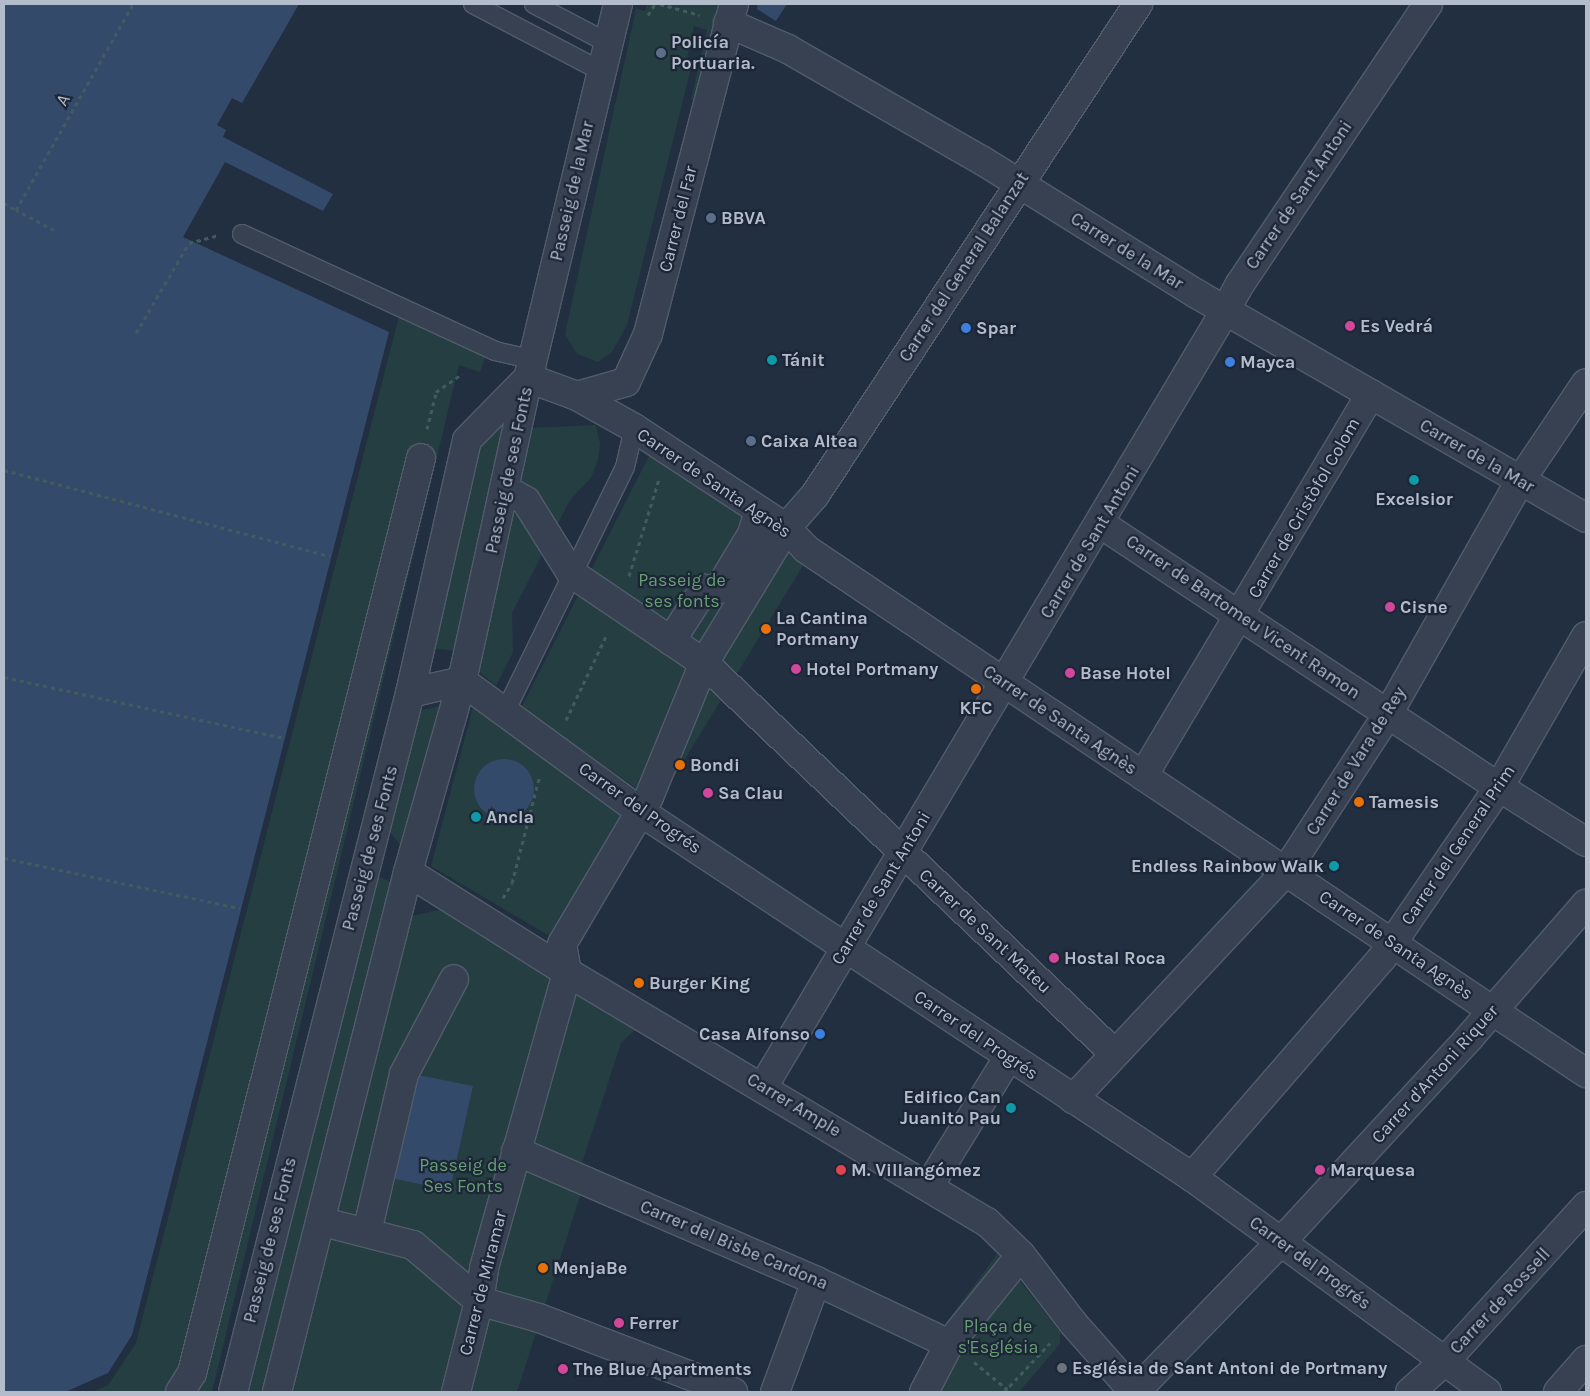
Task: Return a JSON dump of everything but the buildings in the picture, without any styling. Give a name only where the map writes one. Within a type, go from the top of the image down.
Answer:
[{"type":"street","name":"Passeig de la Mar","points":[[530,369],[618,4]]},
{"type":"street","name":"Carrer del General Balanzat","points":[[786,528],[815,495],[1019,182],[1138,4]]},
{"type":"street","name":"Carrer de Sant Antoni","points":[[763,1087],[902,852],[1006,684],[1240,284],[1428,4]]},
{"type":"street","name":"Carrer de la Mar","points":[[731,14],[788,49],[1019,182],[1225,311],[1586,518]]},
{"type":"street","name":"Carrer del Far","points":[[626,382],[648,334],[731,14]]},
{"type":"street","name":"Carrer de Santa Agnès","points":[[530,369],[634,428],[786,528],[806,549],[1586,1073]]},
{"type":"street","name":"Passeig de ses Fonts","points":[[277,1392],[408,872],[462,681],[530,369]]},
{"type":"street","name":"Passeig de ses Fonts","points":[[233,1392],[410,692],[467,440],[530,369]]},
{"type":"street","points":[[577,396],[626,382],[634,428]]},
{"type":"street","name":"Carrer de Vara de Rey","points":[[1073,1099],[1286,871],[1388,714],[1520,481],[1586,383]]},
{"type":"street","name":"Carrer de Cristòfol Colom","points":[[1143,776],[1371,394]]},
{"type":"street","points":[[180,1392],[192,1373],[420,458]]},
{"type":"street","points":[[514,494],[526,500],[571,573]]},
{"type":"street","points":[[671,641],[704,589],[719,589],[752,534],[759,512]]},
{"type":"street","name":"Carrer de Bartomeu Vicent Ramon","points":[[1101,524],[1241,614],[1498,787],[1586,842]]},
{"type":"street","points":[[567,972],[562,944],[641,812],[704,663],[786,528]]},
{"type":"street","name":"Carrer de Sant Mateu","points":[[571,573],[704,663],[1114,1053]]},
{"type":"street","name":"Carrer del General Prim","points":[[1192,1177],[1393,943],[1498,787],[1586,636]]},
{"type":"street","points":[[410,692],[462,681]]},
{"type":"street","name":"Carrer del Progrés","points":[[462,681],[641,812],[846,947],[1008,1058],[1192,1177],[1487,1392]]},
{"type":"street","name":"Carrer Ample","points":[[369,849],[567,972],[987,1222],[1021,1255],[1073,1323],[1134,1392]]},
{"type":"street","name":"Carrer d'Antoni Riquer","points":[[1134,1392],[1281,1242],[1493,1011],[1586,904]]},
{"type":"street","name":"Carrer de Miramar","points":[[456,1392],[479,1301],[484,1268],[567,972]]},
{"type":"street","points":[[367,1232],[404,1074],[454,979]]},
{"type":"street","points":[[929,1186],[1008,1058]]},
{"type":"street","name":"Carrer del Bisbe Cardona","points":[[516,1151],[816,1281],[958,1350]]},
{"type":"street","name":"Carrer de Rossell","points":[[1410,1392],[1445,1361],[1586,1206]]},
{"type":"street","points":[[331,1224],[413,1245],[479,1301],[539,1318],[734,1392]]},
{"type":"street","points":[[924,1392],[958,1350],[1021,1255]]},
{"type":"street","points":[[775,1392],[816,1281]]},
{"type":"street","points":[[1558,1392],[1586,1360]]},
{"type":"lane","points":[[473,4],[601,71]]},
{"type":"lane","points":[[534,4],[608,43]]},
{"type":"lane","points":[[242,234],[495,350],[530,369]]},
{"type":"lane","points":[[505,712],[571,573],[625,467],[634,428]]},
{"type":"path","name":"A","points":[[16,210],[134,4]]},
{"type":"path","points":[[646,18],[655,4]]},
{"type":"path","points":[[660,4],[731,14]]},
{"type":"path","points":[[4,203],[54,230]]},
{"type":"path","points":[[136,333],[189,243],[212,235],[242,234]]},
{"type":"path","points":[[420,458],[436,392],[462,374]]},
{"type":"path","points":[[4,470],[330,556]]},
{"type":"path","points":[[4,677],[283,738]]},
{"type":"path","points":[[4,858],[240,908]]},
{"type":"path","points":[[1004,1392],[1073,1323]]},
{"type":"path","points":[[958,1350],[1007,1389]]},
{"type":"green space","points":[[647,4],[721,4],[698,98],[691,100],[707,30],[694,26],[687,59],[693,60],[627,325],[612,352],[598,362],[577,354],[565,334],[636,9],[645,11]]},
{"type":"green space","points":[[399,316],[486,355],[480,372],[459,365],[212,1392],[92,1392],[108,1385],[136,1343]]},
{"type":"green space","points":[[512,412],[454,651],[432,648],[475,446]]},
{"type":"green space","points":[[596,425],[600,444],[598,460],[591,478],[570,500],[512,613],[513,652],[496,686],[474,667],[530,428]]},
{"type":"green space","name":"Passeig de ses fonts","points":[[650,454],[800,555],[804,564],[658,803],[521,708]]},
{"type":"green space","points":[[474,703],[628,816],[558,941],[431,866]]},
{"type":"green space","points":[[443,705],[405,851],[389,831],[418,711]]},
{"type":"green space","points":[[377,876],[396,884],[268,1392],[242,1392]]},
{"type":"green space","name":"Passeig de Ses Fonts","points":[[443,909],[638,1027],[621,1043],[581,1166],[584,1184],[517,1392],[286,1392],[401,943],[411,916]]},
{"type":"green space","name":"Plaça de s'Església","points":[[998,1253],[1060,1332],[1060,1344],[1019,1392],[909,1392],[932,1342]]},
{"type":"water","points":[[4,4],[299,4],[242,103],[232,98],[217,125],[226,130],[223,137],[333,194],[323,211],[225,162],[183,237],[389,332],[132,1335],[108,1373],[65,1392],[4,1392]]},
{"type":"water","points":[[758,4],[787,4],[776,21],[757,9]]},
{"type":"water","points":[[504,759],[520,764],[525,768],[529,773],[534,789],[529,805],[525,810],[520,814],[504,819],[488,814],[483,810],[479,805],[474,789],[479,773],[483,768],[488,764]]},
{"type":"water","points":[[418,1075],[473,1086],[450,1190],[395,1179]]},
{"type":"place","name":"Policía Portuaria.","points":[[661,53]]},
{"type":"place","name":"BBVA","points":[[711,218]]},
{"type":"place","name":"Es Vedrá","points":[[1350,326]]},
{"type":"place","name":"Spar","points":[[966,328]]},
{"type":"place","name":"Tánit","points":[[772,360]]},
{"type":"place","name":"Mayca","points":[[1230,362]]},
{"type":"place","name":"Caixa Altea","points":[[751,441]]},
{"type":"place","name":"Excelsior","points":[[1414,480]]},
{"type":"place","name":"Cisne","points":[[1390,607]]},
{"type":"place","name":"La Cantina Portmany","points":[[766,629]]},
{"type":"place","name":"Hotel Portmany","points":[[796,669]]},
{"type":"place","name":"Base Hotel","points":[[1070,673]]},
{"type":"place","name":"KFC","points":[[976,689]]},
{"type":"place","name":"Bondi","points":[[680,765]]},
{"type":"place","name":"Sa Clau","points":[[708,793]]},
{"type":"place","name":"Tamesis","points":[[1359,802]]},
{"type":"place","name":"Ancla","points":[[476,817]]},
{"type":"place","name":"Endless Rainbow Walk","points":[[1334,866]]},
{"type":"place","name":"Hostal Roca","points":[[1054,958]]},
{"type":"place","name":"Burger King","points":[[639,983]]},
{"type":"place","name":"Casa Alfonso","points":[[820,1034]]},
{"type":"place","name":"Edifico Can Juanito Pau","points":[[1011,1108]]},
{"type":"place","name":"M. Villangómez","points":[[841,1170]]},
{"type":"place","name":"Marquesa","points":[[1320,1170]]},
{"type":"place","name":"MenjaBe","points":[[543,1268]]},
{"type":"place","name":"Ferrer","points":[[619,1323]]},
{"type":"place","name":"Església de Sant Antoni de Portmany","points":[[1062,1368]]},
{"type":"place","name":"The Blue Apartments","points":[[563,1369]]}]
